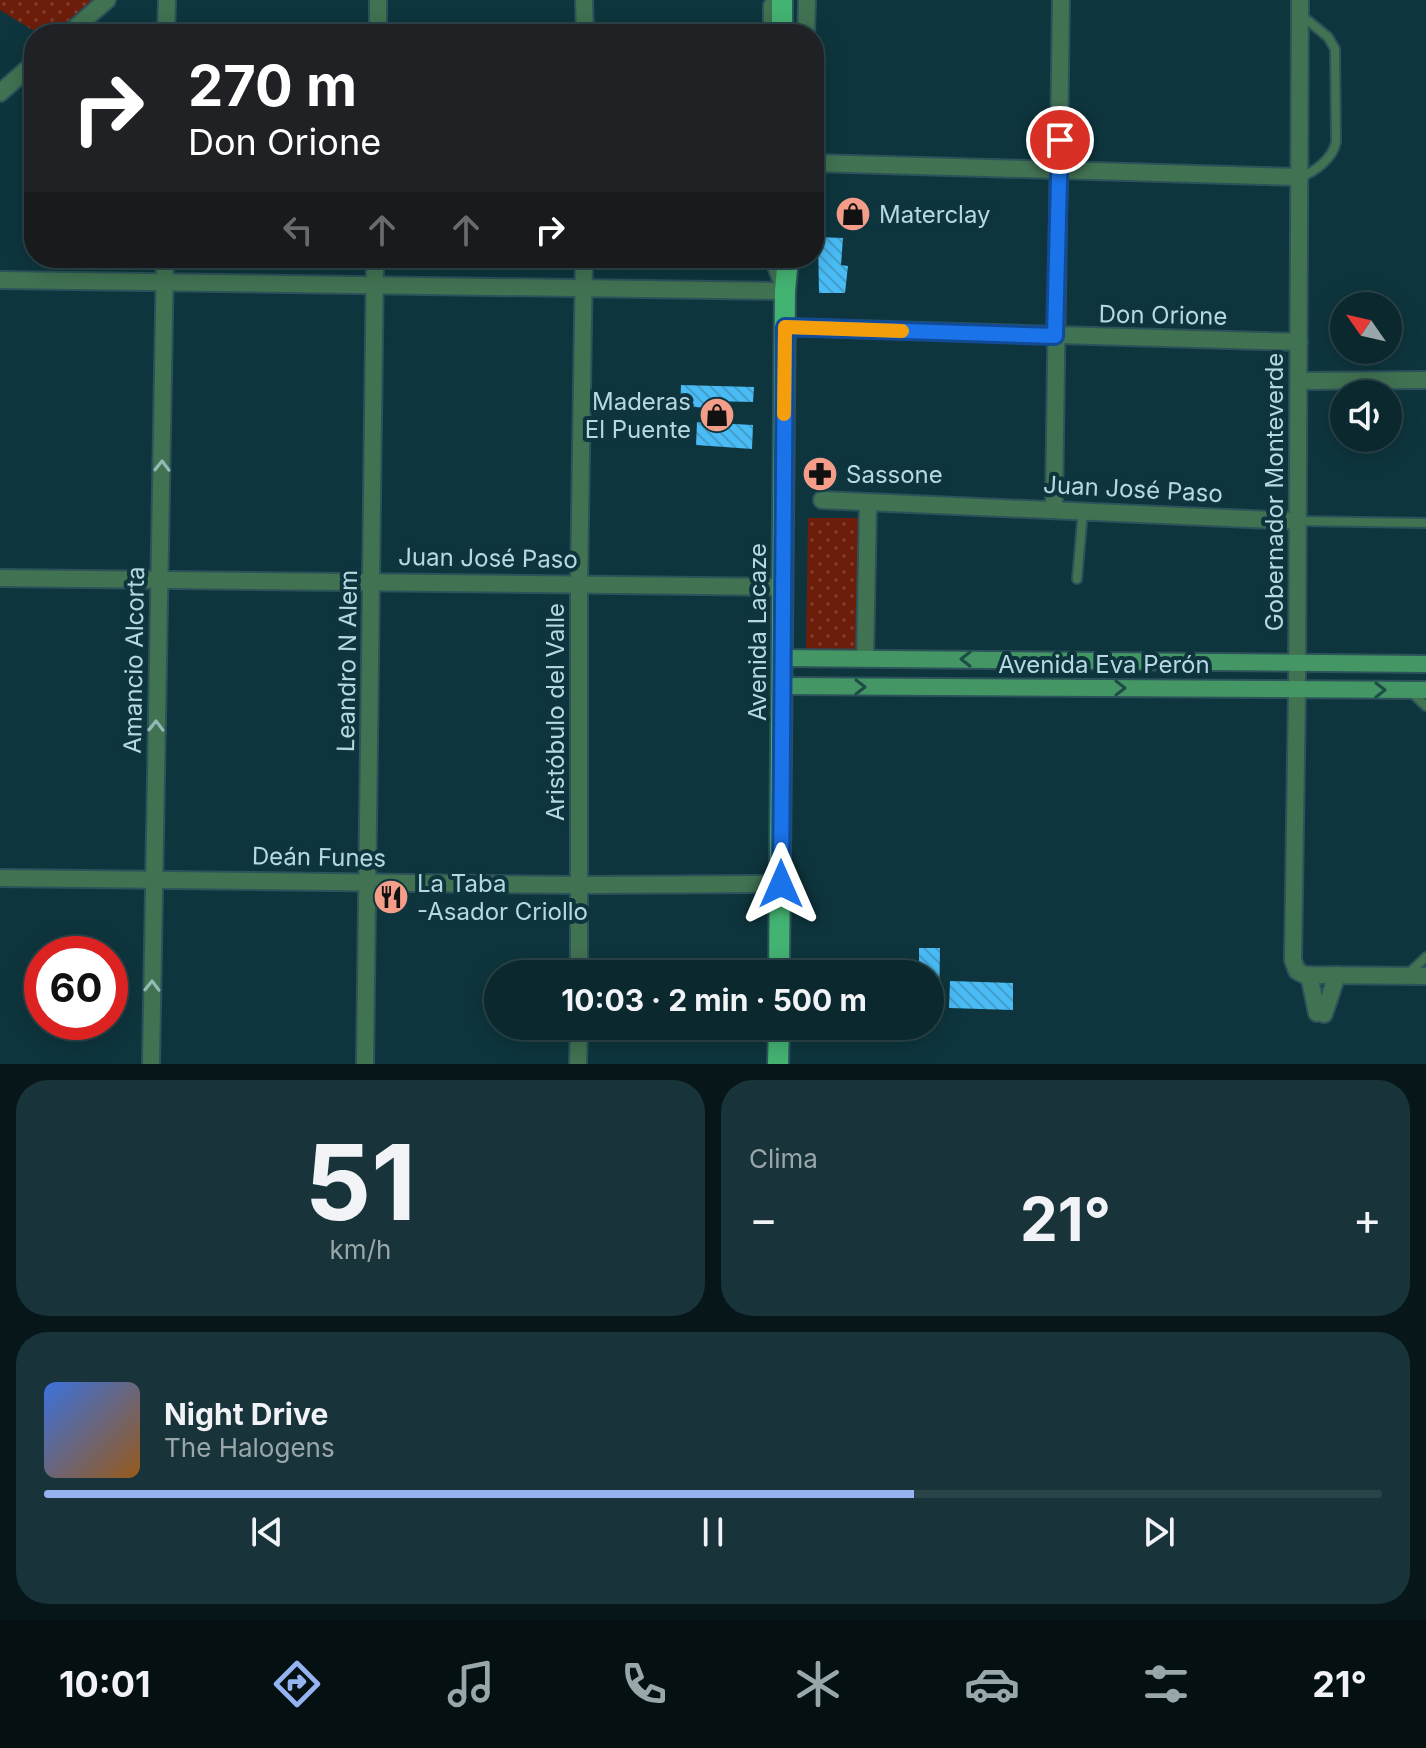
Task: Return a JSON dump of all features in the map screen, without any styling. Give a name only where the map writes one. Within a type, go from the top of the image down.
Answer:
[{"type":"main road","points":[[782,0],[782,24]]},
{"type":"main road","points":[[791,0],[791,24]]},
{"type":"main road","name":"Avenida Lacaze","points":[[779,960],[785,268]]},
{"type":"main road","name":"Avenida Eva Perón","points":[[782,658],[1420,664]]},
{"type":"main road","name":"Avenida Eva Perón","points":[[782,686],[1418,690]]},
{"type":"main road","points":[[778,1064],[779,1040]]},
{"type":"street","points":[[79,24],[107,0]]},
{"type":"street","points":[[166,24],[167,0]]},
{"type":"street","points":[[378,0],[378,24]]},
{"type":"street","points":[[584,0],[585,24]]},
{"type":"street","points":[[772,24],[773,0]]},
{"type":"street","points":[[806,24],[807,0]]},
{"type":"street","points":[[1054,509],[1061,0]]},
{"type":"street","name":"Gobernador Monteverde","points":[[1300,7],[1293,960],[1297,971],[1309,975],[1320,1014],[1337,975]]},
{"type":"street","points":[[0,93],[24,72]]},
{"type":"street","points":[[824,163],[1300,177]]},
{"type":"street","name":"Amancio Alcorta","points":[[151,1064],[165,268]]},
{"type":"street","name":"Leandro N Alem","points":[[365,1064],[375,268]]},
{"type":"street","name":"Aristóbulo del Valle","points":[[579,960],[579,583],[584,268]]},
{"type":"street","points":[[777,268],[785,291]]},
{"type":"street","points":[[785,291],[793,268]]},
{"type":"street","points":[[0,280],[785,291]]},
{"type":"street","name":"Don Orione","points":[[785,327],[1299,342]]},
{"type":"street","points":[[1299,381],[1422,379]]},
{"type":"street","name":"Juan José Paso","points":[[822,500],[1297,521]]},
{"type":"street","points":[[865,658],[868,503]]},
{"type":"street","name":"Juan José Paso","points":[[0,578],[783,587]]},
{"type":"street","name":"Deán Funes","points":[[0,878],[579,885],[781,884]]},
{"type":"street","points":[[1309,975],[1426,976]]},
{"type":"street","points":[[578,1064],[579,1040]]},
{"type":"lane","points":[[1300,7],[1335,49],[1336,147],[1311,173],[1300,177]]},
{"type":"lane","points":[[1077,579],[1083,510]]},
{"type":"lane","points":[[1297,521],[1426,523]]},
{"type":"lane","points":[[1420,664],[1426,651]]},
{"type":"lane","points":[[1418,690],[1426,706]]},
{"type":"lane","points":[[1407,976],[1426,957]]},
{"type":"shaded area","points":[[0,0],[92,0],[64,24],[24,25],[0,10]]},
{"type":"shaded area","points":[[808,518],[859,518],[857,650],[806,650]]},
{"type":"building","points":[[824,237],[843,238],[841,265],[848,266],[845,293],[819,293],[819,268],[824,268]]},
{"type":"building","points":[[681,385],[754,387],[753,402],[710,401],[710,408],[680,406]]},
{"type":"building","points":[[697,422],[753,425],[752,449],[696,445]]},
{"type":"building","points":[[919,948],[940,948],[940,960],[919,960]]},
{"type":"building","points":[[950,981],[1013,983],[1013,1010],[949,1008]]},
{"type":"slow traffic","points":[[784,414],[785,327],[902,331]]},
{"type":"place","name":"Materclay","points":[[853,214]]},
{"type":"place","name":"Maderas El Puente","points":[[717,415]]},
{"type":"place","name":"Sassone","points":[[820,474]]},
{"type":"place","name":"La Taba -Asador Criollo","points":[[391,897]]},
{"type":"route","points":[[781,884],[785,327],[1055,336],[1060,140]]}]
